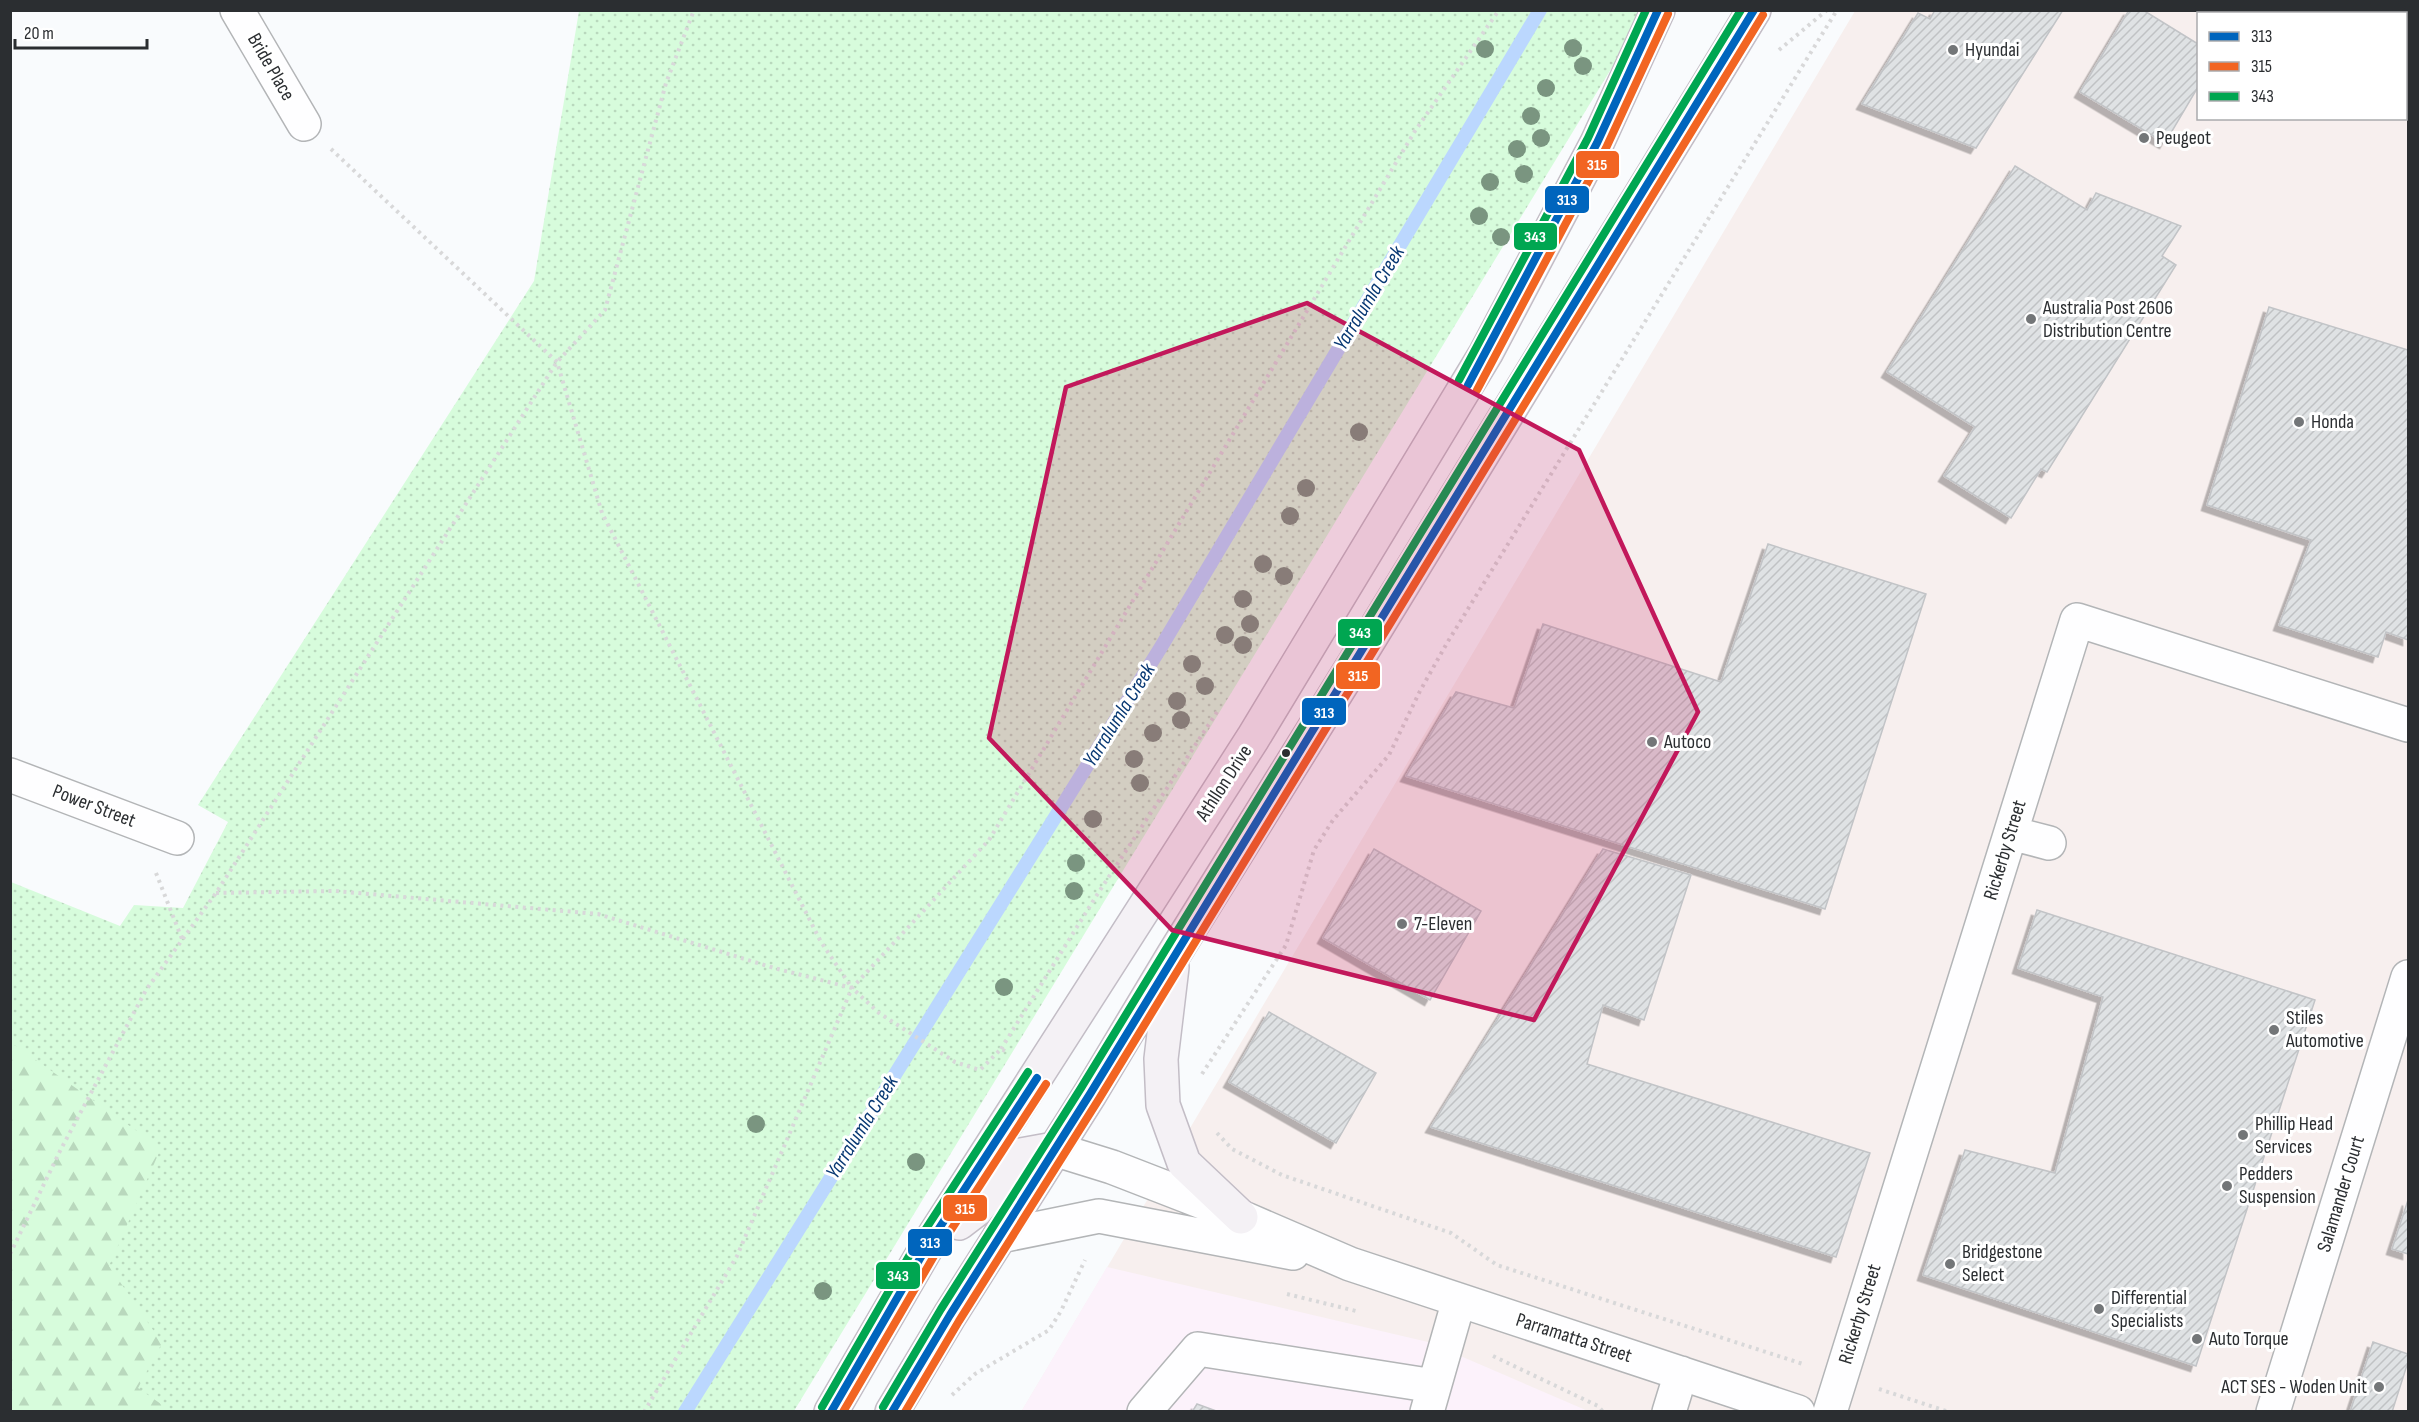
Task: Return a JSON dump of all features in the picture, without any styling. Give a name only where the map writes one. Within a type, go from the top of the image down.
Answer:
[{"type":"main road","name":"Athllon Drive","points":[[831,1412],[925,1250],[1253,738],[1486,353],[1597,143],[1658,10]]},
{"type":"main road","name":"Athllon Drive","points":[[1597,143],[1683,10]]},
{"type":"main road","points":[[892,1412],[1090,1094],[1754,10]]},
{"type":"main road","points":[[1174,954],[1161,1059],[1163,1105],[1184,1163],[1241,1217]]},
{"type":"main road","points":[[925,1250],[976,1210],[1021,1155],[1054,1149]]},
{"type":"street","name":"Bride Place","points":[[237,10],[304,123]]},
{"type":"street","name":"Rickerby Street","points":[[1830,1412],[2077,620],[2409,725]]},
{"type":"street","name":"Power Street","points":[[10,775],[177,838]]},
{"type":"street","points":[[2011,833],[2049,843]]},
{"type":"street","name":"Salamander Court","points":[[2273,1412],[2409,977]]},
{"type":"street","name":"Parramatta Street","points":[[1054,1149],[1112,1167],[1241,1217],[1350,1264],[1798,1412]]},
{"type":"street","name":"Parramatta Street","points":[[1000,1236],[1099,1216],[1350,1264]]},
{"type":"street","points":[[1144,1412],[1198,1349],[1431,1399],[1459,1300]]},
{"type":"street","points":[[1669,1412],[1681,1373]]},
{"type":"path","points":[[10,1254],[60,1151],[146,990],[216,893],[557,362],[605,310],[666,83],[694,10]]},
{"type":"path","points":[[644,1412],[737,1256],[852,988],[989,840],[1415,131],[1499,10]]},
{"type":"path","points":[[1163,1105],[1196,1083],[1286,945],[1314,850],[1333,820],[1389,754],[1420,691],[1448,643],[1837,10]]},
{"type":"path","points":[[304,123],[557,362],[602,513],[821,942],[852,988],[879,1013],[955,1062]]},
{"type":"path","points":[[1001,1049],[1095,898],[1217,711]]},
{"type":"path","points":[[177,838],[154,869],[182,940]]},
{"type":"path","points":[[216,893],[334,891],[598,914],[774,968],[852,988]]},
{"type":"path","points":[[1211,1124],[1232,1149],[1282,1175],[1450,1233],[1497,1265],[1949,1412]]},
{"type":"path","points":[[947,1402],[953,1393],[975,1374],[1049,1330],[1061,1311],[1091,1248],[1099,1216]]},
{"type":"path","points":[[1277,1292],[1359,1311]]},
{"type":"path","points":[[1449,1335],[1598,1406],[1603,1412]]},
{"type":"highlighted area","points":[[1307,303],[1579,450],[1698,712],[1534,1020],[1172,930],[989,738],[1066,387]]},
{"type":"shaded area","points":[[2299,10],[2302,12],[2197,12],[2197,120],[2407,120],[2408,81],[2408,1411],[1021,1412],[1855,11]]},
{"type":"shaded area","points":[[1107,1267],[1428,1342],[1588,1411],[1021,1412]]},
{"type":"green space","points":[[579,11],[1641,11],[1622,51],[794,1411],[11,1411],[11,882],[120,926],[134,905],[183,908],[228,822],[198,805],[534,281]]},
{"type":"green space","points":[[11,1046],[16,1046],[161,1148],[109,1266],[162,1343],[138,1388],[171,1411],[11,1411]]},
{"type":"building","points":[[1935,10],[2063,10],[1976,148],[1862,104],[1918,13],[1930,19]]},
{"type":"building","points":[[2129,10],[2143,10],[2197,43],[2197,89],[2165,143],[2080,92]]},
{"type":"building","name":"Australia Post 2606 Distribution Centre","points":[[2015,166],[2087,210],[2096,193],[2181,226],[2162,256],[2176,265],[2047,472],[2041,469],[2011,518],[1944,476],[1975,427],[1887,372]]},
{"type":"building","points":[[2269,307],[2408,350],[2408,640],[2386,632],[2378,657],[2279,625],[2311,540],[2207,505]]},
{"type":"building","name":"Autoco","points":[[1768,544],[1926,594],[1825,909],[1406,776],[1456,692],[1514,708],[1543,624],[1721,682]]},
{"type":"building","name":"7-Eleven","points":[[1374,849],[1481,911],[1430,1000],[1323,938]]},
{"type":"building","points":[[1603,849],[1691,875],[1644,1020],[1603,1005],[1587,1064],[1870,1153],[1836,1257],[1431,1127]]},
{"type":"building","points":[[2037,910],[2315,1000],[2196,1366],[1923,1275],[1965,1150],[2055,1173],[2103,997],[2018,968]]},
{"type":"building","points":[[1269,1012],[1376,1073],[1336,1143],[1229,1082]]},
{"type":"building","points":[[2408,1200],[2408,1254],[2392,1249]]},
{"type":"building","name":"ACT SES - Woden Unit","points":[[2373,1342],[2408,1354],[2408,1362],[2392,1412],[2350,1412]]},
{"type":"building","points":[[1197,1404],[1219,1412],[1192,1412]]},
{"type":"waterway","name":"Yarralumla Creek","points":[[685,1412],[1161,647],[1540,10]]},
{"type":"transit line","name":"343","points":[[1459,380],[1588,138],[1646,10]]},
{"type":"transit line","name":"313","points":[[1468,385],[1597,143],[1658,10]]},
{"type":"transit line","name":"343","points":[[883,1407],[941,1309],[1081,1088],[1741,10]]},
{"type":"transit line","name":"313","points":[[892,1412],[950,1315],[1090,1094],[1754,10]]},
{"type":"transit line","name":"315","points":[[1477,390],[1606,148],[1668,14]]},
{"type":"transit line","name":"315","points":[[905,1412],[1763,15]]},
{"type":"transit line","name":"343","points":[[822,1407],[916,1244],[1028,1072]]},
{"type":"transit line","name":"313","points":[[831,1412],[925,1250],[1037,1078]]},
{"type":"transit line","name":"315","points":[[843,1412],[934,1256],[1046,1084]]},
{"type":"place","name":"Hyundai","points":[[1953,50]]},
{"type":"place","name":"Peugeot","points":[[2144,138]]},
{"type":"place","name":"Australia Post 2606 Distribution Centre","points":[[2031,319]]},
{"type":"place","name":"Honda","points":[[2299,422]]},
{"type":"place","name":"Autoco","points":[[1652,742]]},
{"type":"place","name":"7-Eleven","points":[[1402,924]]},
{"type":"place","name":"Stiles Automotive","points":[[2274,1030]]},
{"type":"place","name":"Phillip Head Services","points":[[2243,1135]]},
{"type":"place","name":"Pedders Suspension","points":[[2227,1186]]},
{"type":"place","name":"Bridgestone Select","points":[[1950,1264]]},
{"type":"place","name":"Differential Specialists","points":[[2099,1309]]},
{"type":"place","name":"Auto Torque","points":[[2197,1339]]},
{"type":"place","name":"ACT SES - Woden Unit","points":[[2379,1387]]}]
